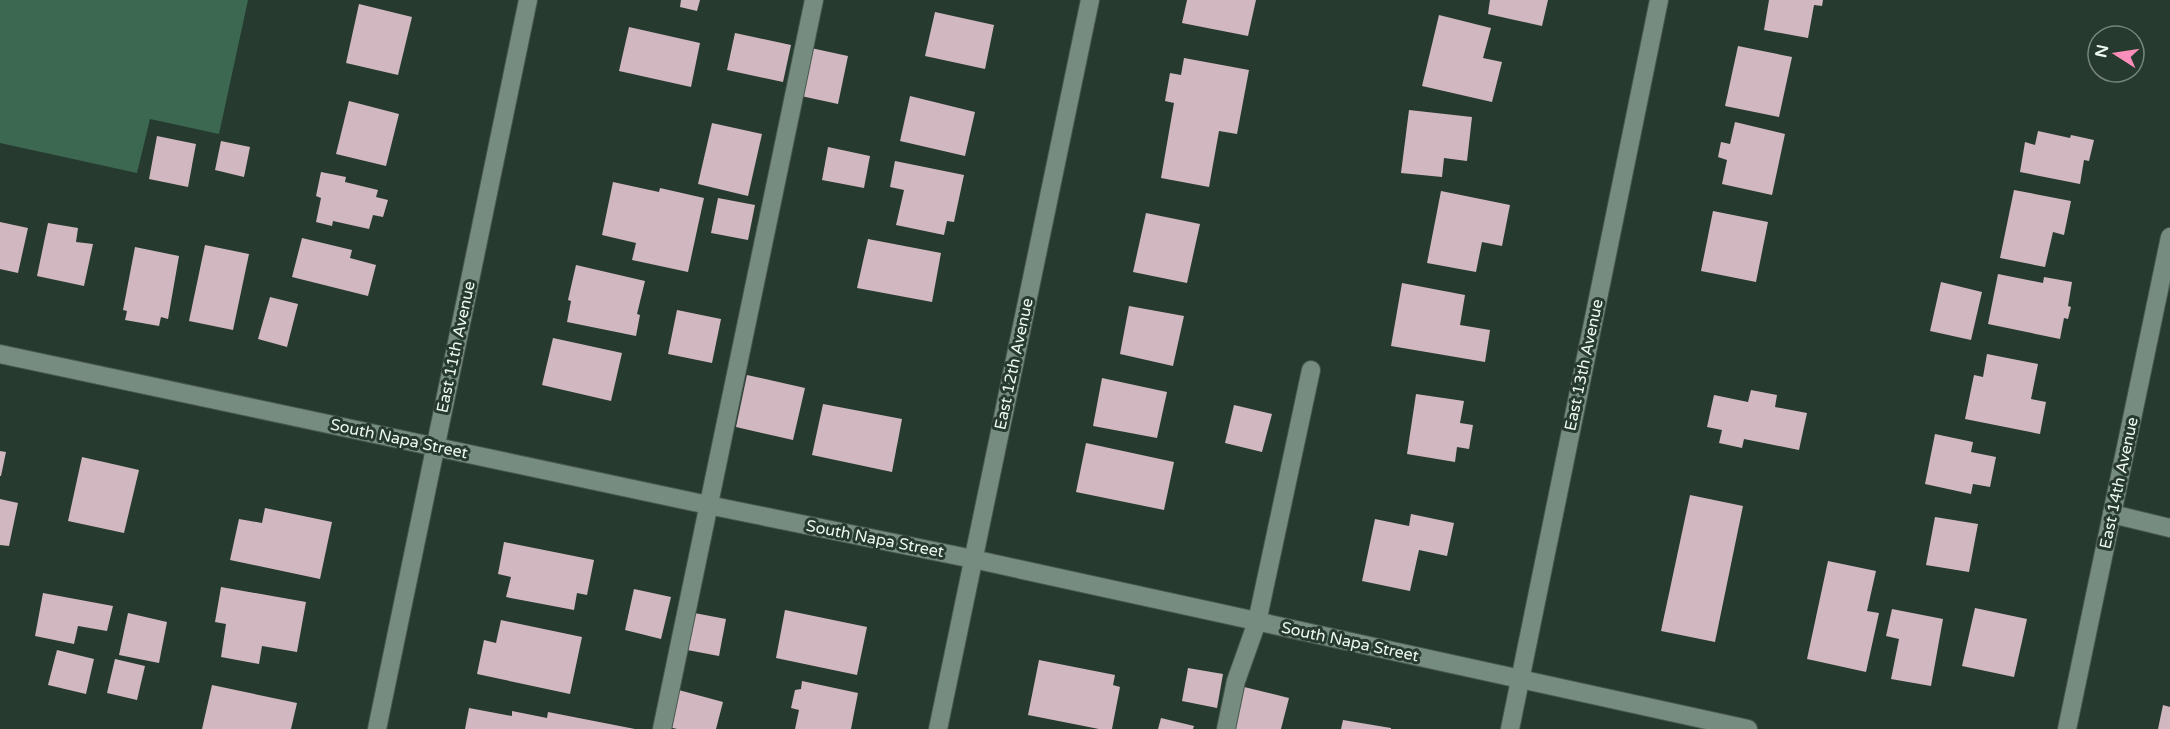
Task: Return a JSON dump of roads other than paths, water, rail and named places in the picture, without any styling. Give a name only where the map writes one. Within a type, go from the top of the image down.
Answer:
[{"type":"street","name":"East 11th Avenue","points":[[377,729],[528,0]]},
{"type":"street","points":[[662,729],[813,0]]},
{"type":"street","name":"East 12th Avenue","points":[[938,729],[1090,0]]},
{"type":"street","name":"East 13th Avenue","points":[[1510,729],[1659,0]]},
{"type":"street","name":"East 14th Avenue","points":[[2067,729],[2170,237]]},
{"type":"street","name":"South Napa Street","points":[[0,354],[973,559],[1748,729]]},
{"type":"street","points":[[1226,729],[1236,681],[1257,622],[1311,370]]},
{"type":"street","points":[[2112,514],[2170,528]]}]
